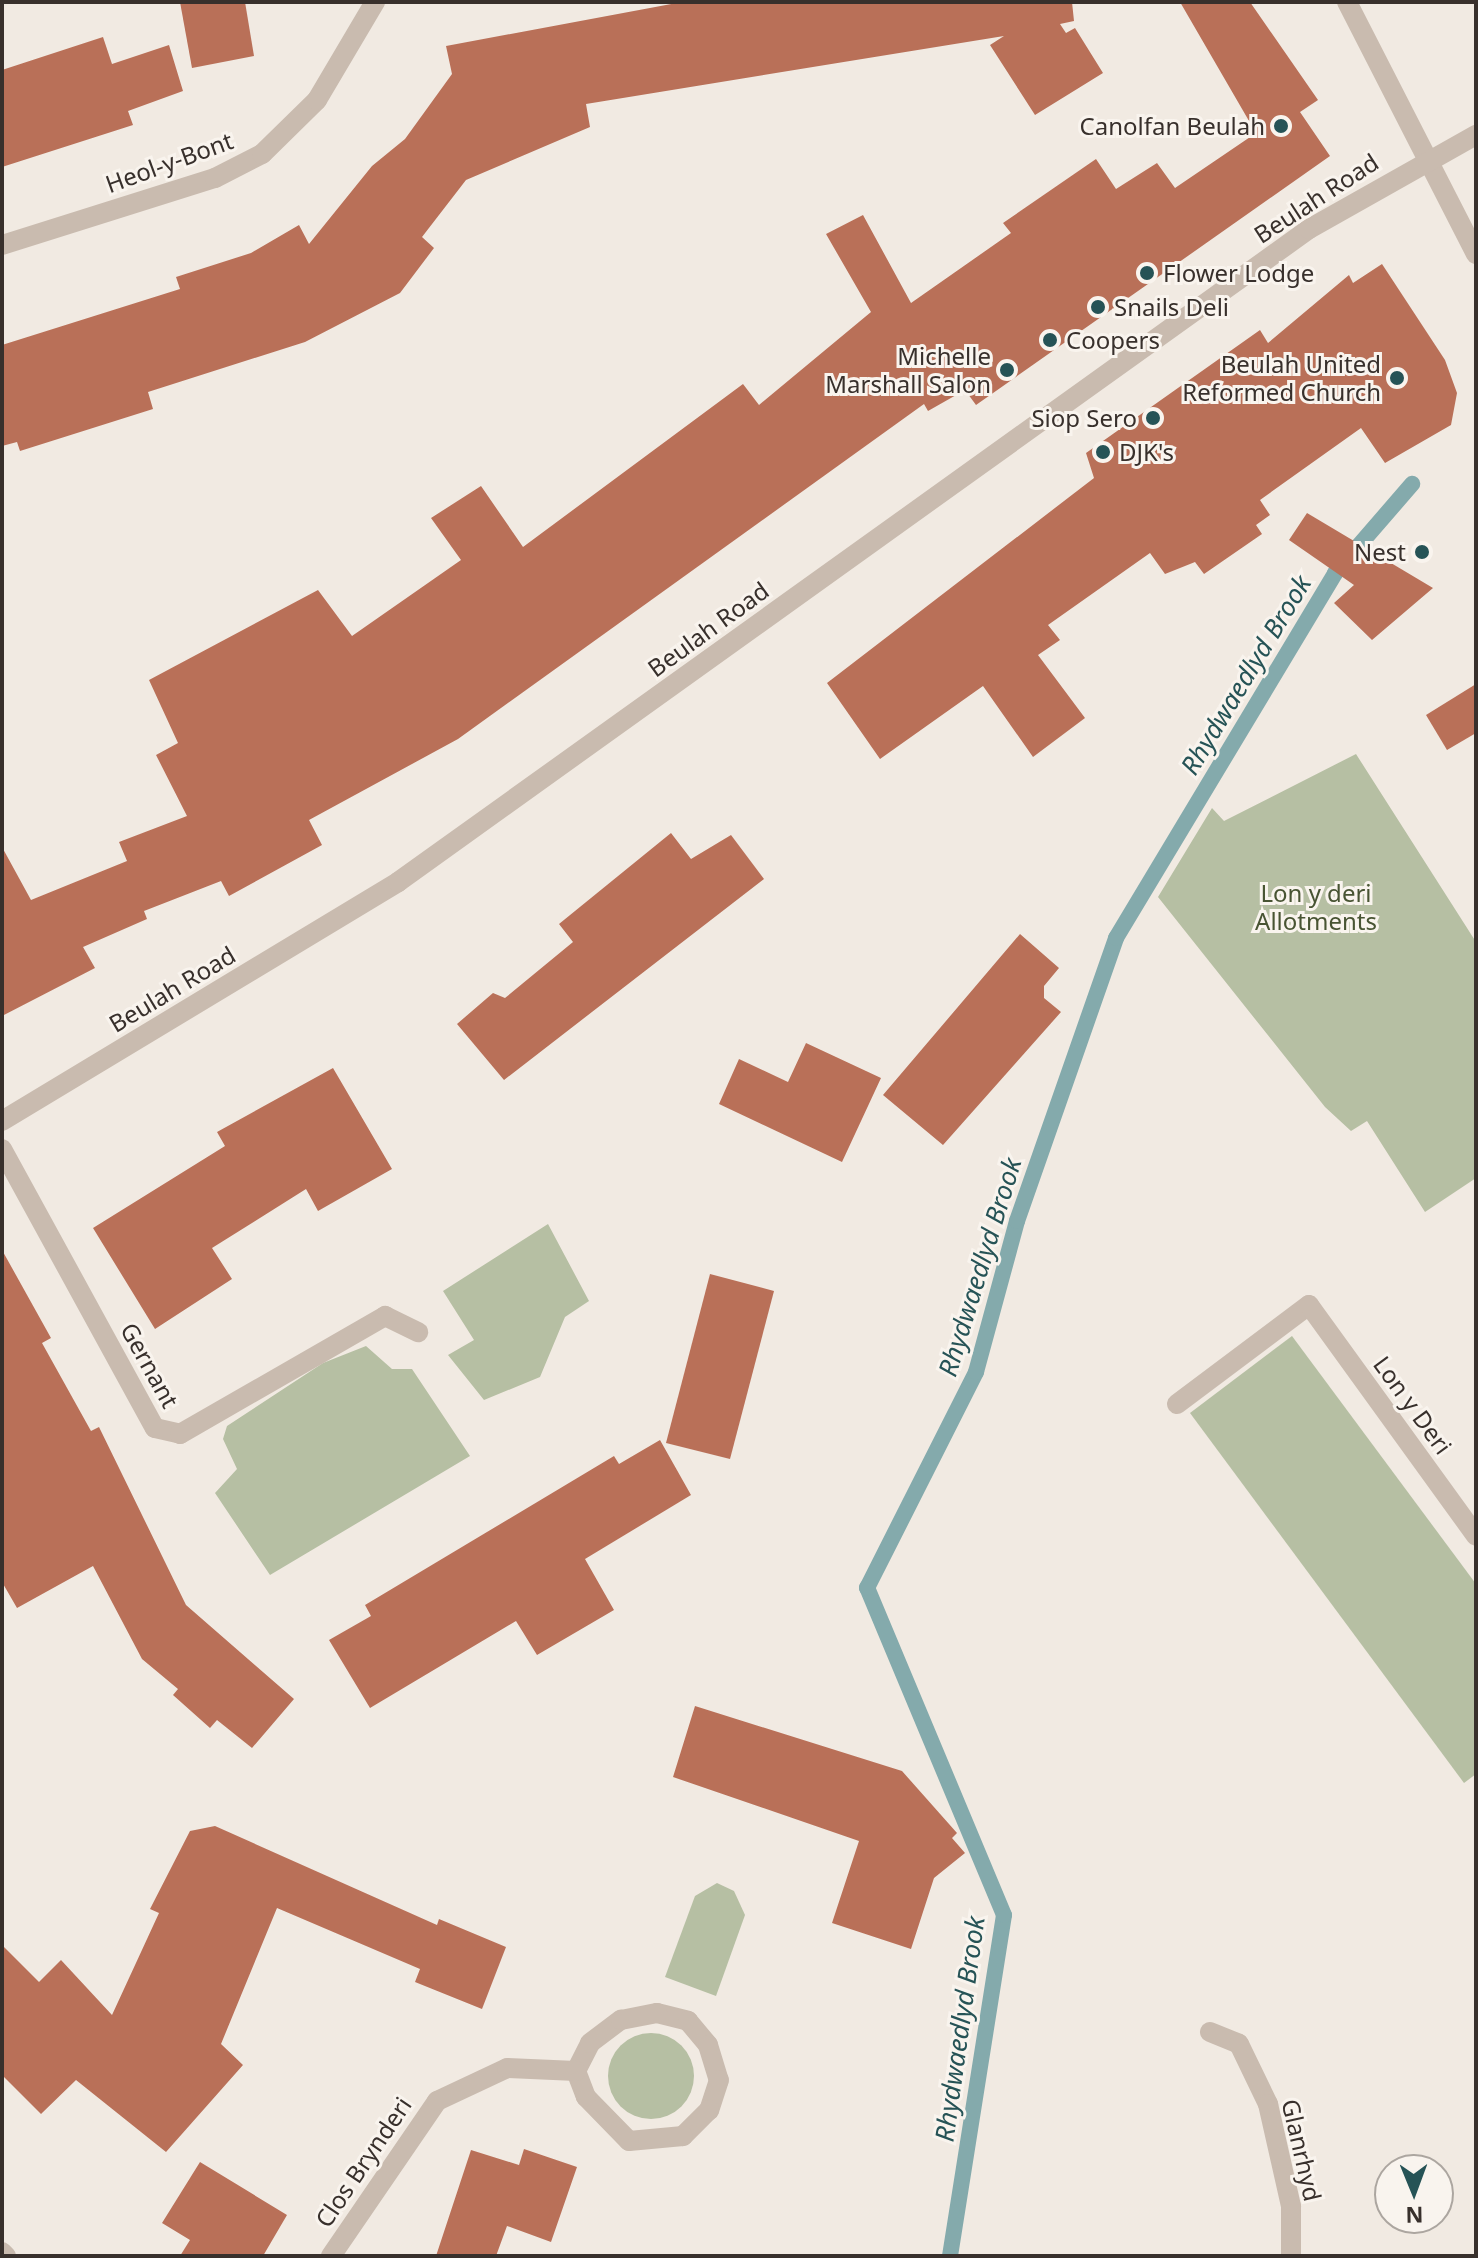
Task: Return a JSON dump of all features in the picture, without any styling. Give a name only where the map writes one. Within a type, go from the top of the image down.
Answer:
[{"type":"street","name":"Heol-y-Bont","points":[[2,245],[215,178],[262,154],[317,100],[375,2]]},
{"type":"street","points":[[1347,2],[1476,254]]},
{"type":"street","name":"Beulah Road","points":[[2,1121],[410,874],[1309,229],[1476,135]]},
{"type":"street","name":"Gernant","points":[[2,1149],[155,1428],[180,1434],[385,1316],[418,1332]]},
{"type":"street","name":"Lon y Deri","points":[[1177,1404],[1309,1305],[1476,1536]]},
{"type":"street","points":[[657,2013],[688,2021],[708,2045],[719,2080],[709,2110],[683,2136],[656,2143],[629,2141],[608,2125],[576,2071],[590,2043],[621,2020],[657,2013]]},
{"type":"street","name":"Glanrhyd","points":[[1210,2032],[1239,2044],[1268,2104],[1291,2206],[1291,2256]]},
{"type":"street","name":"Clos Brynderi","points":[[331,2256],[437,2101],[507,2068],[576,2071]]},
{"type":"street","points":[[2,2252],[6,2256]]},
{"type":"green space","name":"Lon y deri Allotments","points":[[1356,754],[1476,942],[1476,1178],[1425,1212],[1367,1121],[1351,1131],[1325,1107],[1158,897],[1212,808],[1224,821]]},
{"type":"green space","points":[[548,1224],[589,1301],[565,1317],[540,1377],[484,1400],[448,1355],[474,1340],[443,1291]]},
{"type":"green space","points":[[1292,1336],[1476,1584],[1476,1774],[1464,1783],[1190,1413]]},
{"type":"green space","points":[[366,1346],[392,1369],[412,1369],[470,1456],[270,1575],[215,1493],[237,1469],[223,1439],[227,1426],[323,1363]]},
{"type":"green space","points":[[717,1883],[734,1891],[745,1915],[716,1996],[665,1977],[695,1896]]},
{"type":"green space","points":[[651,2033],[675,2040],[687,2052],[694,2076],[687,2100],[675,2112],[651,2119],[627,2112],[615,2100],[608,2076],[615,2052],[627,2040]]},
{"type":"building","points":[[180,2],[245,2],[254,56],[192,68]]},
{"type":"building","points":[[682,2],[1072,2],[1074,21],[1060,24],[1066,33],[1075,28],[1103,73],[1035,115],[990,45],[1004,36],[586,104],[590,127],[466,180],[422,237],[434,248],[400,293],[305,342],[148,392],[153,409],[20,451],[17,442],[2,446],[2,345],[180,289],[176,277],[251,253],[299,225],[309,244],[372,166],[405,139],[452,74],[446,46]]},
{"type":"building","points":[[1180,2],[1250,2],[1318,100],[1300,112],[1330,156],[976,405],[965,390],[928,411],[924,404],[458,739],[309,820],[322,845],[229,896],[221,881],[144,911],[147,919],[83,947],[95,968],[2,1016],[2,847],[31,900],[127,861],[119,842],[187,816],[156,755],[178,743],[149,680],[318,590],[352,636],[461,560],[431,518],[481,486],[523,547],[743,384],[759,405],[871,312],[826,234],[863,215],[911,303],[1011,233],[1003,223],[1096,159],[1116,189],[1157,163],[1175,188],[1256,133]]},
{"type":"building","points":[[103,37],[112,64],[169,45],[183,91],[128,111],[133,125],[2,167],[2,70]]},
{"type":"building","points":[[1382,264],[1445,360],[1457,393],[1451,425],[1385,463],[1361,428],[1260,500],[1270,515],[1256,525],[1262,534],[1204,574],[1195,562],[1165,574],[1150,553],[1048,625],[1060,640],[1038,655],[1085,718],[1033,757],[983,686],[880,759],[827,683],[1094,478],[1086,453],[1260,330],[1268,343],[1349,275],[1353,283]]},
{"type":"building","points":[[1307,513],[1433,588],[1372,640],[1334,603],[1354,585],[1289,540]]},
{"type":"building","points":[[1476,684],[1476,733],[1447,750],[1426,715]]},
{"type":"building","points":[[671,833],[691,859],[731,835],[764,879],[504,1080],[457,1024],[493,993],[505,998],[573,942],[559,924]]},
{"type":"building","points":[[1020,934],[1059,968],[1044,986],[1044,998],[1061,1012],[943,1145],[883,1095]]},
{"type":"building","points":[[806,1043],[881,1078],[842,1162],[719,1104],[739,1059],[788,1082]]},
{"type":"building","points":[[333,1068],[392,1169],[318,1211],[306,1189],[212,1248],[232,1279],[155,1329],[93,1228],[225,1146],[217,1132]]},
{"type":"building","points":[[2,1250],[51,1338],[42,1343],[91,1431],[99,1427],[186,1605],[294,1699],[252,1748],[217,1720],[210,1728],[173,1695],[178,1689],[142,1659],[93,1566],[17,1608],[2,1582]]},
{"type":"building","points":[[710,1274],[774,1291],[730,1459],[666,1443]]},
{"type":"building","points":[[660,1440],[691,1495],[585,1559],[614,1610],[537,1655],[516,1621],[370,1708],[329,1640],[371,1616],[365,1605],[614,1456],[619,1464]]},
{"type":"building","points":[[695,1706],[902,1771],[957,1833],[952,1838],[965,1853],[934,1878],[911,1949],[832,1923],[859,1841],[673,1777]]},
{"type":"building","points":[[215,1826],[437,1925],[439,1919],[506,1947],[482,2009],[415,1982],[420,1969],[277,1908],[221,2044],[243,2065],[166,2152],[76,2080],[41,2114],[2,2075],[2,1945],[39,1982],[61,1960],[112,2015],[159,1913],[150,1909],[190,1831]]},
{"type":"building","points":[[524,2149],[577,2167],[551,2242],[507,2226],[496,2256],[436,2256],[471,2150],[519,2165]]},
{"type":"building","points":[[200,2162],[287,2215],[263,2256],[180,2256],[190,2240],[162,2223]]},
{"type":"waterway","name":"Rhydwaedlyd Brook","points":[[950,2256],[1004,1915],[867,1588],[976,1372],[1017,1221],[1116,938],[1335,573],[1412,484]]},
{"type":"place","name":"Canolfan Beulah","points":[[1281,126]]},
{"type":"place","name":"Flower Lodge","points":[[1147,273]]},
{"type":"place","name":"Snails Deli","points":[[1098,307]]},
{"type":"place","name":"Coopers","points":[[1050,340]]},
{"type":"place","name":"Michelle Marshall Salon","points":[[1007,370]]},
{"type":"place","name":"Beulah United Reformed Church","points":[[1397,378]]},
{"type":"place","name":"Siop Sero","points":[[1153,418]]},
{"type":"place","name":"DJK's","points":[[1103,452]]},
{"type":"place","name":"Nest","points":[[1422,552]]}]
